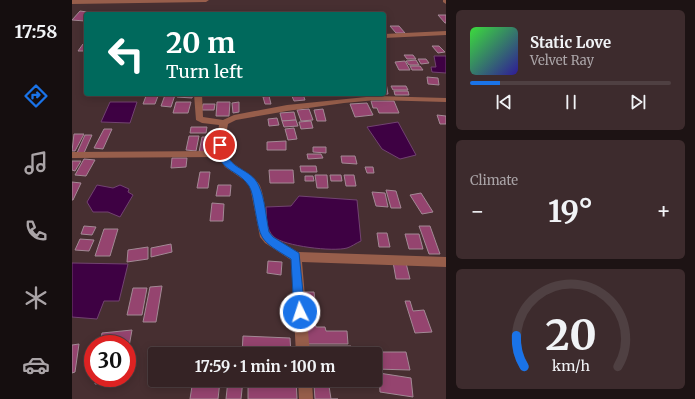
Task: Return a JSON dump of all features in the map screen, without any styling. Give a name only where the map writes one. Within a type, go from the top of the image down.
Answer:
[{"type":"street","points":[[72,2],[206,0]]},
{"type":"street","points":[[386,36],[446,32]]},
{"type":"street","points":[[198,96],[199,118],[202,120],[224,123],[234,118],[287,108],[375,96],[446,100]]},
{"type":"street","points":[[224,123],[220,145],[221,154],[228,165],[247,177],[255,186],[264,234],[266,237],[296,257],[446,262]]},
{"type":"street","points":[[72,155],[221,154]]},
{"type":"street","points":[[296,257],[302,347]]},
{"type":"street","points":[[305,387],[306,399]]},
{"type":"shaded area","points":[[434,56],[446,56],[446,73],[432,72],[431,67],[436,67]]},
{"type":"shaded area","points":[[110,102],[137,102],[130,123],[101,122]]},
{"type":"shaded area","points":[[398,122],[416,155],[400,159],[382,149],[367,127]]},
{"type":"shaded area","points":[[97,185],[113,188],[120,185],[129,189],[128,192],[133,195],[120,217],[108,212],[93,212],[87,202]]},
{"type":"shaded area","points":[[299,196],[357,200],[361,241],[347,248],[320,249],[288,243],[274,237],[268,227],[266,207],[291,206]]},
{"type":"shaded area","points":[[72,263],[128,264],[119,301],[104,301],[97,319],[72,317]]},
{"type":"building","points":[[80,11],[87,12],[84,12],[84,21],[72,20]]},
{"type":"building","points":[[438,15],[446,15],[446,23],[445,23]]},
{"type":"building","points":[[390,26],[399,26],[405,33],[396,33]]},
{"type":"building","points":[[83,44],[84,44],[84,51],[78,51]]},
{"type":"building","points":[[432,46],[439,46],[445,52],[438,53]]},
{"type":"building","points":[[404,55],[413,55],[416,59],[407,59]]},
{"type":"building","points":[[418,59],[426,59],[429,63],[421,64]]},
{"type":"building","points":[[416,60],[419,65],[409,65],[406,61]]},
{"type":"building","points":[[405,61],[410,70],[399,70],[395,62]]},
{"type":"building","points":[[410,66],[420,66],[423,70],[412,70]]},
{"type":"building","points":[[427,77],[438,78],[439,85],[428,84]]},
{"type":"building","points":[[386,83],[388,94],[386,94]]},
{"type":"building","points":[[391,86],[406,86],[408,90],[393,90]]},
{"type":"building","points":[[394,91],[408,91],[409,95],[395,95]]},
{"type":"building","points":[[146,96],[158,96],[155,104],[143,104]]},
{"type":"building","points":[[165,96],[175,96],[171,107],[161,106]]},
{"type":"building","points":[[177,96],[192,96],[192,98]]},
{"type":"building","points":[[269,96],[271,104],[265,104],[263,97]]},
{"type":"building","points":[[292,96],[304,96],[305,100],[294,101]]},
{"type":"building","points":[[371,101],[394,101],[399,113],[379,113],[377,108],[373,108]]},
{"type":"building","points":[[176,102],[191,102],[188,113],[173,113]]},
{"type":"building","points":[[217,102],[230,102],[229,116],[216,116]]},
{"type":"building","points":[[239,102],[239,112],[233,113],[232,103]]},
{"type":"building","points":[[367,103],[373,115],[355,117],[350,104]]},
{"type":"building","points":[[203,104],[215,104],[214,110],[202,110]]},
{"type":"building","points":[[309,109],[313,120],[301,121],[297,110]]},
{"type":"building","points":[[323,109],[326,121],[317,121],[314,110]]},
{"type":"building","points":[[294,112],[296,120],[282,121],[280,113]]},
{"type":"building","points":[[437,115],[446,116],[446,124],[440,124]]},
{"type":"building","points":[[277,118],[279,125],[269,126],[268,119]]},
{"type":"building","points":[[296,120],[298,126],[284,127],[282,121]]},
{"type":"building","points":[[311,121],[313,128],[301,129],[299,122]]},
{"type":"building","points":[[191,127],[207,127],[206,133],[190,133]]},
{"type":"building","points":[[294,128],[297,139],[288,140],[285,129]]},
{"type":"building","points":[[104,129],[112,129],[103,149],[94,148]]},
{"type":"building","points":[[74,134],[84,134],[75,151],[72,151]]},
{"type":"building","points":[[85,135],[92,135],[84,153],[77,153]]},
{"type":"building","points":[[189,136],[199,136],[196,151],[186,150]]},
{"type":"building","points":[[202,137],[218,137],[216,152],[199,152]]},
{"type":"building","points":[[286,141],[286,150],[267,150],[267,142]]},
{"type":"building","points":[[313,147],[326,147],[326,153],[313,152]]},
{"type":"building","points":[[307,154],[321,154],[323,158],[308,159]]},
{"type":"building","points":[[341,156],[355,156],[357,164],[342,163]]},
{"type":"building","points":[[172,158],[187,158],[186,167],[171,168]]},
{"type":"building","points":[[84,159],[95,160],[86,176],[75,175]]},
{"type":"building","points":[[72,161],[81,161],[75,171],[72,170]]},
{"type":"building","points":[[300,166],[316,166],[317,172],[301,172]]},
{"type":"building","points":[[365,167],[373,167],[374,173],[367,173]]},
{"type":"building","points":[[269,170],[293,170],[294,183],[270,183]]},
{"type":"building","points":[[200,172],[210,172],[208,188],[197,188]]},
{"type":"building","points":[[315,175],[327,175],[328,188],[317,188]]},
{"type":"building","points":[[330,175],[341,175],[342,181],[331,181]]},
{"type":"building","points":[[344,175],[354,175],[356,186],[346,186]]},
{"type":"building","points":[[305,176],[313,176],[314,181],[305,181]]},
{"type":"building","points":[[72,182],[81,183],[73,200],[72,200]]},
{"type":"building","points":[[218,185],[231,185],[230,196],[216,196]]},
{"type":"building","points":[[386,190],[396,191],[401,208],[391,208]]},
{"type":"building","points":[[372,192],[385,193],[388,207],[376,206]]},
{"type":"building","points":[[421,193],[433,212],[422,214],[410,195]]},
{"type":"building","points":[[212,203],[224,204],[223,221],[210,221]]},
{"type":"building","points":[[84,226],[96,227],[92,235],[81,234]]},
{"type":"building","points":[[419,226],[430,226],[440,254],[429,254]]},
{"type":"building","points":[[104,229],[118,229],[110,256],[95,256]]},
{"type":"building","points":[[377,233],[387,233],[390,247],[379,247]]},
{"type":"building","points":[[405,234],[419,234],[423,249],[409,249]]},
{"type":"building","points":[[80,239],[94,240],[89,251],[75,250]]},
{"type":"building","points":[[171,244],[172,252],[151,257],[151,248]]},
{"type":"building","points":[[148,247],[148,259],[127,262],[128,250]]},
{"type":"building","points":[[268,261],[282,262],[281,275],[267,273]]},
{"type":"building","points":[[393,262],[406,263],[410,279],[396,279]]},
{"type":"building","points":[[162,286],[156,322],[143,322],[150,287]]},
{"type":"building","points":[[133,288],[147,288],[142,315],[127,315]]},
{"type":"building","points":[[302,292],[314,292],[317,316],[304,316]]},
{"type":"building","points":[[405,301],[410,301],[413,311],[424,310],[432,332],[415,333]]},
{"type":"building","points":[[305,321],[315,322],[316,327],[325,327],[326,331],[347,331],[348,344],[307,344]]},
{"type":"building","points":[[132,330],[131,335],[102,335],[102,333]]},
{"type":"building","points":[[243,336],[290,338],[291,347],[242,347]]},
{"type":"building","points":[[79,344],[75,372],[72,373],[72,345]]},
{"type":"building","points":[[351,346],[351,347],[309,347]]},
{"type":"building","points":[[382,352],[406,352],[410,370],[382,369]]},
{"type":"building","points":[[382,373],[411,378],[413,397],[380,392],[380,387],[382,387]]},
{"type":"building","points":[[192,387],[219,387],[218,399],[190,399]]},
{"type":"building","points":[[227,387],[242,387],[241,399],[226,399]]},
{"type":"building","points":[[248,387],[296,387],[297,399],[248,399]]},
{"type":"building","points":[[314,387],[329,387],[331,399],[315,399]]},
{"type":"route","points":[[220,145],[221,154],[228,165],[247,177],[255,186],[264,234],[269,240],[296,257],[300,312]]}]
